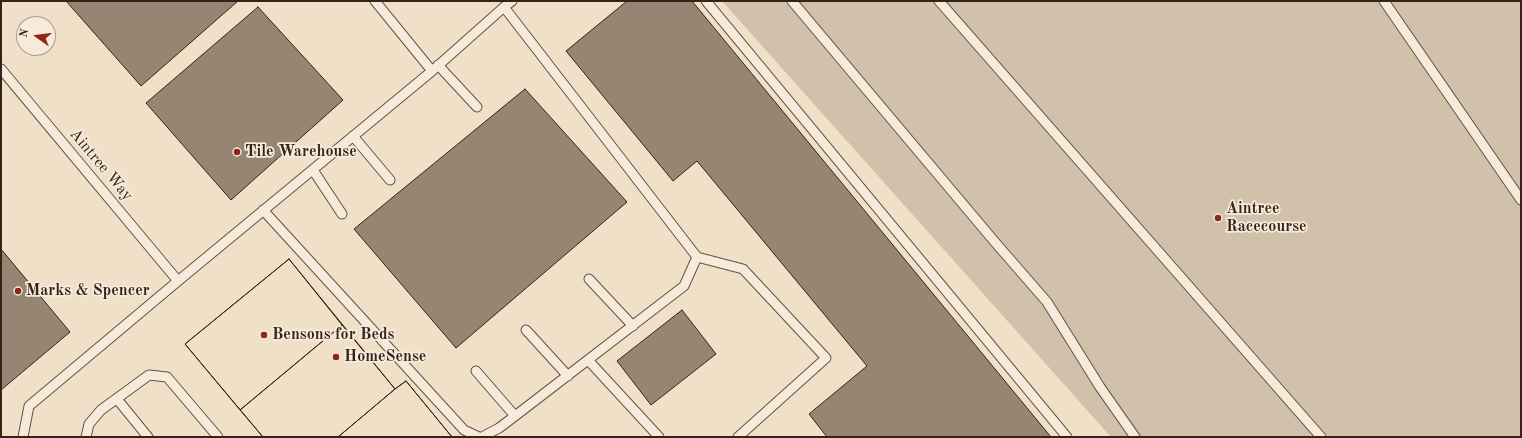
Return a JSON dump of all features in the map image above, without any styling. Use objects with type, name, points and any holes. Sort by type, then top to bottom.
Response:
[{"type":"lane","points":[[375,1],[435,68],[477,107]]},
{"type":"lane","points":[[23,437],[29,406],[263,210],[354,136],[512,1]]},
{"type":"lane","points":[[706,1],[1068,437]]},
{"type":"lane","points":[[792,1],[1047,302],[1100,387],[1135,437]]},
{"type":"lane","points":[[939,1],[1321,437]]},
{"type":"lane","points":[[1384,1],[1521,200]]},
{"type":"lane","points":[[504,7],[697,257],[743,269],[826,358],[738,437]]},
{"type":"lane","name":"Aintree Way","points":[[1,69],[178,281]]},
{"type":"lane","points":[[354,136],[390,180]]},
{"type":"lane","points":[[313,170],[342,214]]},
{"type":"lane","points":[[263,210],[464,430],[481,437],[499,428],[684,286],[697,257]]},
{"type":"lane","points":[[589,279],[633,326]]},
{"type":"lane","points":[[526,330],[568,376]]},
{"type":"lane","points":[[588,360],[659,437]]},
{"type":"lane","points":[[476,371],[515,416]]},
{"type":"lane","points":[[86,437],[89,424],[101,410],[150,375],[167,377],[218,437]]},
{"type":"lane","points":[[117,399],[148,437]]},
{"type":"shaded area","name":"Aintree Racecourse","points":[[722,1],[1521,1],[1521,437],[1111,437]]},
{"type":"building","points":[[66,1],[238,1],[141,86]]},
{"type":"building","points":[[627,1],[692,1],[1051,437],[827,437],[809,414],[867,366],[697,161],[673,181],[566,51]]},
{"type":"building","name":"Tile Warehouse","points":[[258,7],[343,100],[231,200],[146,103]]},
{"type":"building","points":[[525,89],[627,202],[456,348],[354,229]]},
{"type":"building","name":"Marks & Spencer","points":[[1,249],[70,332],[1,390]]},
{"type":"building","points":[[289,259],[395,389],[406,381],[452,437],[263,437],[185,344]]},
{"type":"building","name":"Bensons for Beds","points":[[289,259],[342,325],[240,410],[185,344]]},
{"type":"building","points":[[682,310],[716,354],[651,405],[617,361]]},
{"type":"building","name":"HomeSense","points":[[342,325],[395,389],[338,437],[263,437],[240,410]]},
{"type":"building","points":[[406,381],[452,437],[338,437],[395,389]]},
{"type":"place","name":"Tile Warehouse","points":[[237,152]]},
{"type":"place","name":"Aintree Racecourse","points":[[1218,218]]},
{"type":"place","name":"Marks & Spencer","points":[[18,291]]},
{"type":"place","name":"Bensons for Beds","points":[[264,335]]},
{"type":"place","name":"HomeSense","points":[[336,357]]}]
